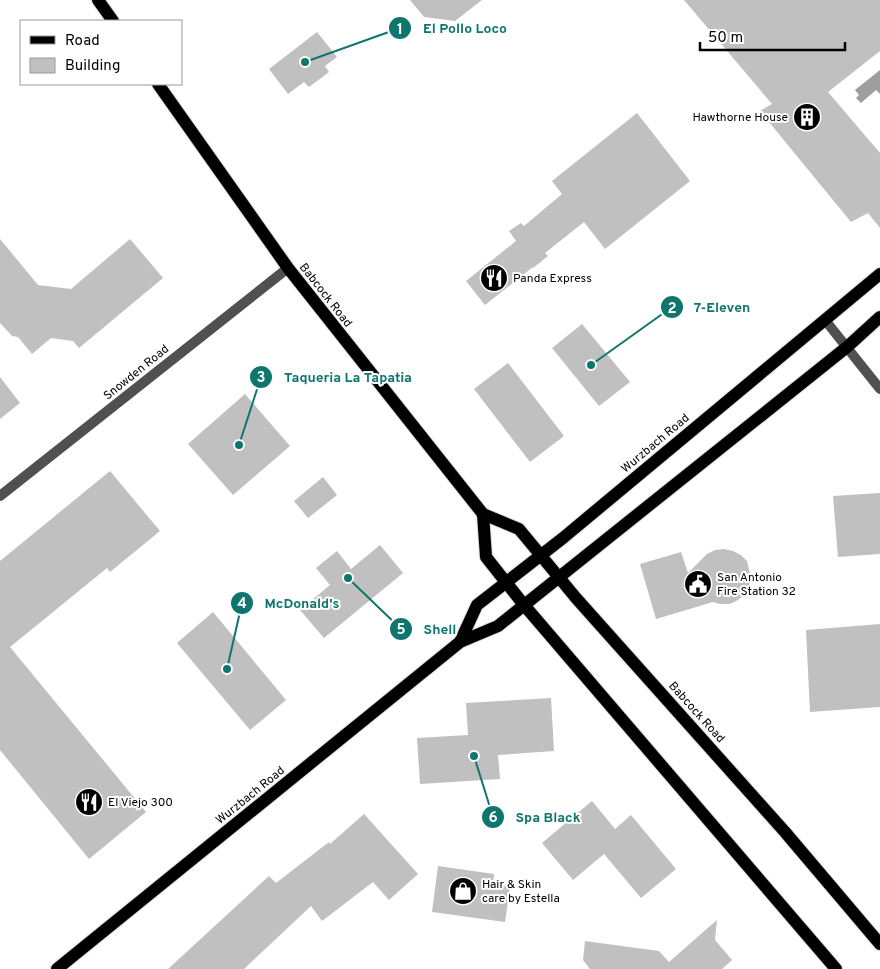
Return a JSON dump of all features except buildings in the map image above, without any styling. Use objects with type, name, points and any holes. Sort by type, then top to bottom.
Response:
[{"type":"main road","points":[[98,0],[112,20]]},
{"type":"main road","name":"Babcock Road","points":[[159,85],[288,268],[483,514],[519,529],[583,605],[785,832],[880,944]]},
{"type":"main road","name":"Wurzbach Road","points":[[460,642],[477,605],[880,274]]},
{"type":"main road","name":"Wurzbach Road","points":[[57,969],[460,642],[498,626],[847,347],[880,317]]},
{"type":"main road","points":[[483,514],[486,557],[505,582],[836,969]]},
{"type":"street","name":"Snowden Road","points":[[0,496],[288,268]]},
{"type":"street","points":[[825,320],[880,389]]},
{"type":"shaded area","points":[[880,70],[880,94],[876,90],[861,103],[856,98],[859,95],[855,90]]},
{"type":"place","name":"El Pollo Loco","points":[[305,62]]},
{"type":"place","name":"Hawthorne House","points":[[807,117]]},
{"type":"place","name":"Panda Express","points":[[494,278]]},
{"type":"place","name":"7-Eleven","points":[[591,365]]},
{"type":"place","name":"Taqueria La Tapatia","points":[[239,445]]},
{"type":"place","name":"Shell","points":[[348,578]]},
{"type":"place","name":"San Antonio Fire Station 32","points":[[698,584]]},
{"type":"place","name":"McDonald's","points":[[227,669]]},
{"type":"place","name":"Spa Black","points":[[474,756]]},
{"type":"place","name":"El Viejo 300","points":[[89,802]]},
{"type":"place","name":"Hair & Skin care by Estella","points":[[463,891]]}]
